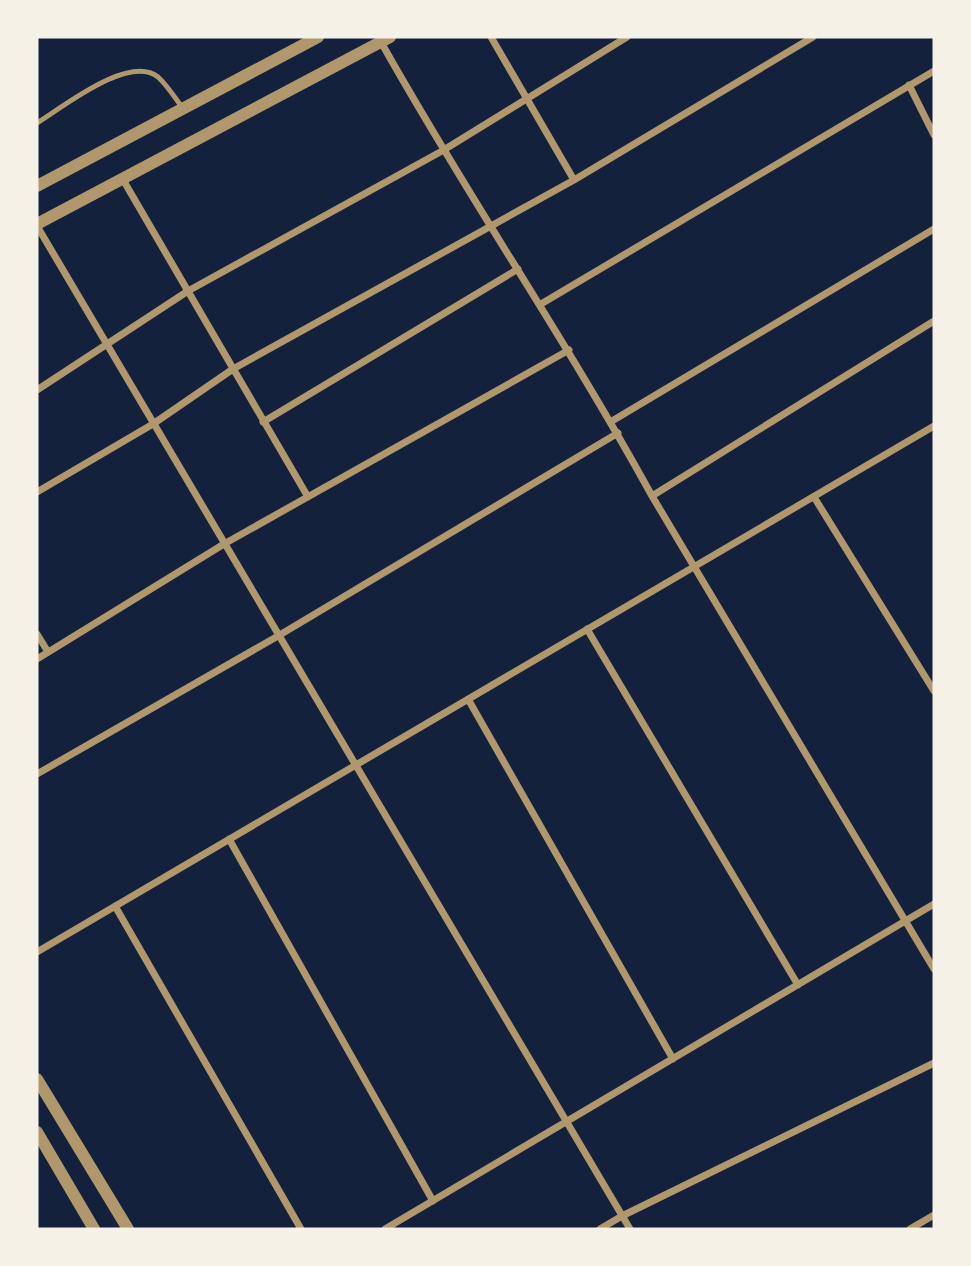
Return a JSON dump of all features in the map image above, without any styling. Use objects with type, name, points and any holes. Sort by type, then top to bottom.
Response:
[{"type":"street","points":[[37,186],[318,37]]},
{"type":"street","points":[[491,37],[574,180]]},
{"type":"street","points":[[37,390],[188,291],[442,150],[627,37]]},
{"type":"street","points":[[37,492],[153,424],[233,369],[492,227],[813,37]]},
{"type":"street","points":[[630,1229],[37,225],[386,39],[442,150],[612,421],[652,496],[696,565],[934,969]]},
{"type":"street","points":[[541,304],[934,71]]},
{"type":"street","points":[[909,85],[934,135]]},
{"type":"street","points":[[122,178],[308,497]]},
{"type":"street","points":[[612,421],[934,229]]},
{"type":"street","points":[[263,422],[518,269]]},
{"type":"street","points":[[652,496],[934,321]]},
{"type":"street","points":[[37,659],[224,544],[569,350]]},
{"type":"street","points":[[37,952],[934,426]]},
{"type":"street","points":[[37,774],[278,636],[618,432]]},
{"type":"street","points":[[814,496],[934,691]]},
{"type":"street","points":[[587,629],[798,985]]},
{"type":"street","points":[[37,634],[48,652]]},
{"type":"street","points":[[467,699],[673,1059]]},
{"type":"street","points":[[229,839],[433,1200]]},
{"type":"street","points":[[385,1229],[934,904]]},
{"type":"street","points":[[115,906],[301,1229]]},
{"type":"street","points":[[600,1229],[934,1063]]},
{"type":"street","points":[[37,1079],[128,1229]]},
{"type":"street","points":[[37,1132],[94,1229]]},
{"type":"street","points":[[910,1229],[934,1215]]},
{"type":"lane","points":[[37,123],[118,74],[137,70],[157,76],[182,107]]}]
